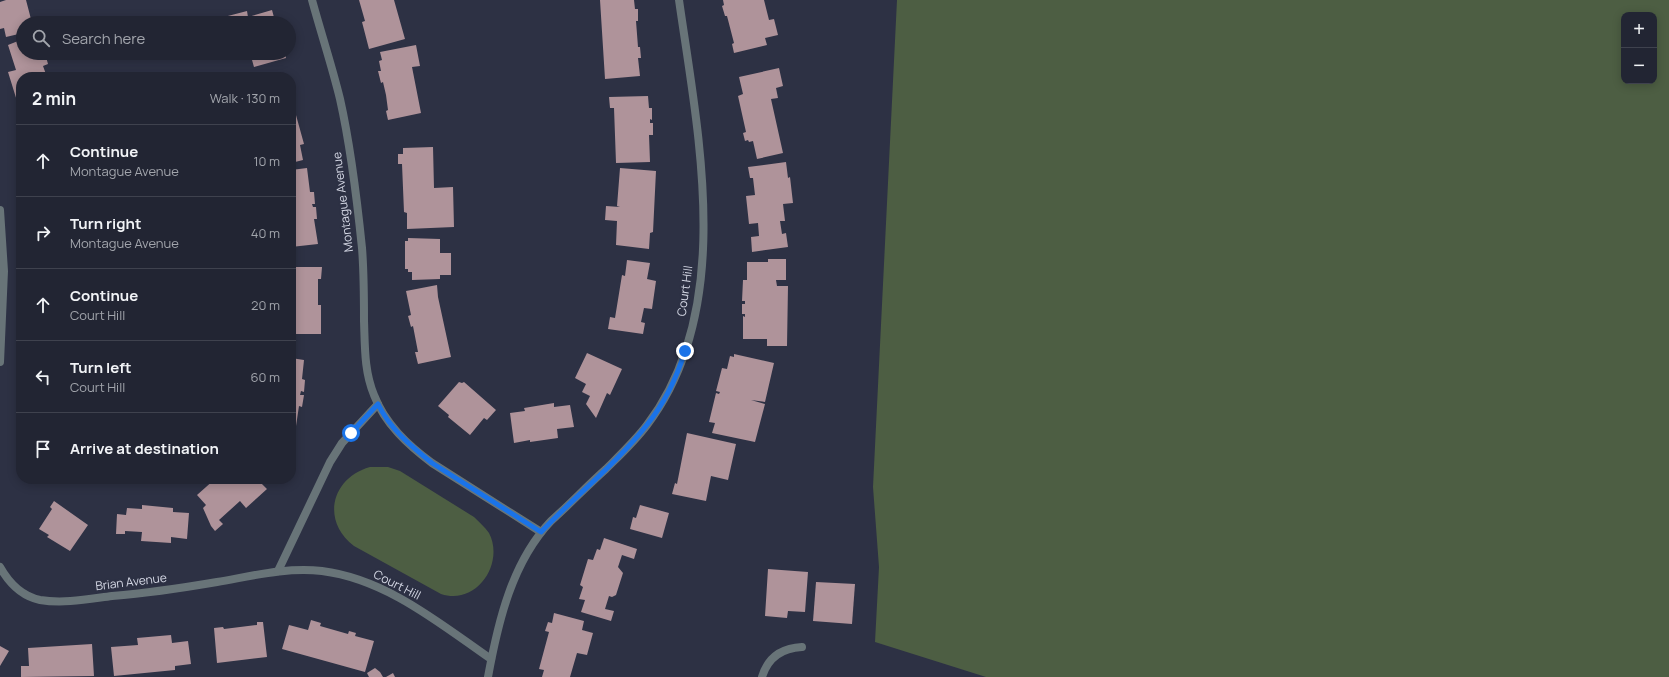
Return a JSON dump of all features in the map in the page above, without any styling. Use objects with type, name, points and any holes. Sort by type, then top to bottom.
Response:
[{"type":"street","name":"Montague Avenue","points":[[312,0],[335,82],[347,137],[362,248],[366,364],[371,388],[385,416],[397,432],[417,451],[432,463],[541,532]]},
{"type":"street","name":"Court Hill","points":[[488,677],[501,619],[512,584],[529,548],[541,532],[623,452],[647,425],[674,379],[681,363],[692,326],[702,270],[703,204],[694,98],[678,0]]},
{"type":"street","points":[[0,210],[4,271],[0,362]]},
{"type":"street","points":[[278,571],[330,462],[342,444],[378,404]]},
{"type":"street","name":"Brian Avenue","points":[[0,566],[11,584],[21,592],[40,600],[56,601],[92,599],[156,591],[278,571]]},
{"type":"street","name":"Court Hill","points":[[278,571],[321,571],[365,582],[406,601],[491,659]]},
{"type":"street","points":[[762,677],[767,664],[775,655],[789,648],[802,647]]},
{"type":"green space","points":[[897,0],[1669,0],[1669,677],[986,677],[875,642],[879,567],[873,487]]},
{"type":"green space","points":[[370,467],[388,467],[400,471],[474,517],[486,529],[493,545],[493,557],[490,569],[484,580],[476,588],[466,594],[454,596],[441,594],[354,546],[344,536],[337,525],[334,513],[335,501],[339,490],[346,480]]},
{"type":"building","points":[[6,0],[26,0],[30,16],[16,16],[16,35],[6,37],[4,28],[0,29],[0,2]]},
{"type":"building","points":[[359,0],[394,0],[405,39],[369,49],[362,22],[365,21]]},
{"type":"building","points":[[600,0],[634,0],[635,9],[638,9],[638,21],[636,21],[638,47],[640,47],[641,58],[638,58],[640,76],[605,79]]},
{"type":"building","points":[[723,0],[764,0],[769,20],[774,19],[778,35],[765,38],[767,45],[734,53],[732,44],[734,43],[727,16],[725,16],[722,6],[724,5]]},
{"type":"building","points":[[272,10],[274,16],[251,16]]},
{"type":"building","points":[[247,11],[248,16],[228,16]]},
{"type":"building","points":[[16,42],[16,60],[47,60],[48,64],[43,66],[45,72],[16,72],[16,98],[8,72],[16,70],[8,45]]},
{"type":"building","points":[[416,45],[420,66],[412,67],[421,113],[388,120],[386,111],[388,110],[386,95],[383,82],[381,83],[378,71],[381,71],[379,61],[382,60],[380,52]]},
{"type":"building","points":[[252,60],[279,60],[254,67]]},
{"type":"building","points":[[779,68],[783,86],[776,88],[778,98],[771,99],[783,153],[757,159],[753,141],[745,141],[743,133],[746,132],[738,96],[743,94],[739,77]]},
{"type":"building","points":[[648,96],[649,108],[652,108],[652,120],[650,119],[650,123],[653,123],[653,135],[649,135],[650,162],[616,163],[614,108],[610,108],[609,97]]},
{"type":"building","points":[[296,115],[304,144],[300,145],[303,160],[296,162]]},
{"type":"building","points":[[433,147],[434,188],[453,187],[454,227],[407,229],[407,213],[404,212],[402,164],[398,164],[398,154],[403,154],[403,148]]},
{"type":"building","points":[[786,162],[788,178],[790,177],[793,203],[783,204],[785,221],[780,221],[782,234],[786,233],[788,247],[752,252],[751,237],[759,236],[758,223],[749,224],[746,196],[755,195],[753,178],[750,178],[748,167]]},
{"type":"building","points":[[307,168],[310,192],[314,192],[315,204],[312,204],[313,207],[316,207],[317,219],[314,219],[318,244],[296,246],[296,169]]},
{"type":"building","points":[[620,168],[656,171],[653,232],[650,233],[649,249],[616,245],[617,221],[605,220],[606,206],[620,207],[617,206]]},
{"type":"building","points":[[408,238],[440,239],[440,253],[451,253],[451,275],[440,275],[440,279],[412,280],[412,272],[408,272],[408,269],[405,269],[405,241],[408,241]]},
{"type":"building","points":[[768,259],[786,259],[786,280],[776,280],[777,286],[788,286],[787,346],[767,346],[767,339],[743,339],[743,316],[745,317],[745,314],[742,314],[742,304],[745,304],[745,301],[742,301],[743,280],[747,280],[747,262],[768,262]]},
{"type":"building","points":[[627,260],[650,263],[647,279],[656,281],[652,309],[644,308],[641,322],[645,323],[643,334],[608,329],[610,317],[615,318],[622,275],[625,276]]},
{"type":"building","points":[[296,267],[322,267],[321,279],[318,279],[318,305],[321,305],[321,334],[296,334]]},
{"type":"building","points":[[437,285],[438,297],[451,357],[418,364],[415,352],[418,352],[413,326],[411,327],[408,316],[411,315],[406,291]]},
{"type":"building","points":[[587,353],[622,369],[610,395],[607,393],[596,418],[586,404],[590,396],[582,392],[586,384],[575,378]]},
{"type":"building","points":[[734,354],[774,363],[765,402],[751,400],[765,404],[755,442],[712,433],[715,423],[709,422],[716,393],[719,394],[720,392],[716,391],[722,368],[727,369],[730,356],[734,357]]},
{"type":"building","points":[[296,359],[304,360],[302,379],[305,380],[304,392],[301,391],[300,395],[304,395],[302,407],[299,406],[296,426]]},
{"type":"building","points":[[459,382],[464,382],[496,410],[487,420],[484,418],[470,435],[448,417],[449,415],[438,406]]},
{"type":"building","points":[[554,403],[554,407],[570,405],[574,427],[557,429],[558,438],[514,443],[510,413],[525,411],[524,408]]},
{"type":"building","points":[[687,433],[736,444],[728,480],[711,476],[706,501],[672,494],[675,483],[677,484]]},
{"type":"building","points":[[209,484],[262,484],[267,489],[246,508],[240,501],[219,520],[223,524],[215,531],[211,526],[203,508],[206,505],[197,495]]},
{"type":"building","points":[[54,501],[88,525],[70,551],[47,537],[49,535],[39,529],[52,509],[50,507]]},
{"type":"building","points":[[142,505],[173,508],[173,512],[189,513],[187,539],[171,537],[171,543],[141,541],[142,532],[125,531],[125,534],[116,534],[117,514],[126,515],[127,508],[142,509]]},
{"type":"building","points":[[640,505],[669,513],[662,538],[630,529],[633,517],[636,518]]},
{"type":"building","points":[[604,538],[637,549],[634,559],[622,555],[618,567],[623,573],[616,595],[612,597],[609,596],[605,609],[614,611],[611,621],[581,612],[585,600],[579,599],[583,587],[580,585],[588,559],[593,560],[597,549],[600,550]]},
{"type":"building","points":[[768,569],[808,572],[805,612],[788,611],[787,618],[765,616]]},
{"type":"building","points":[[816,582],[855,584],[852,624],[813,621]]},
{"type":"building","points":[[554,613],[584,621],[582,630],[593,633],[587,655],[577,653],[570,677],[542,677],[544,670],[539,669],[549,632],[545,631],[548,622],[552,623]]},
{"type":"building","points":[[311,620],[321,623],[320,626],[348,634],[349,631],[356,633],[355,636],[374,641],[365,672],[282,649],[289,625],[308,630]]},
{"type":"building","points":[[257,622],[263,622],[267,657],[217,663],[214,628],[223,627],[224,629],[257,625]]},
{"type":"building","points":[[171,635],[172,643],[188,641],[191,664],[175,666],[175,670],[114,676],[111,647],[138,645],[137,638]]},
{"type":"building","points":[[92,644],[94,676],[21,677],[21,666],[29,666],[28,648]]},
{"type":"building","points":[[0,646],[9,651],[0,666]]},
{"type":"building","points":[[375,668],[383,677],[369,677],[367,673]]},
{"type":"building","points":[[393,673],[395,677],[386,677]]},
{"type":"route","points":[[351,433],[378,404],[385,416],[404,440],[432,463],[541,532],[623,452],[647,425],[671,386],[685,351]]}]
